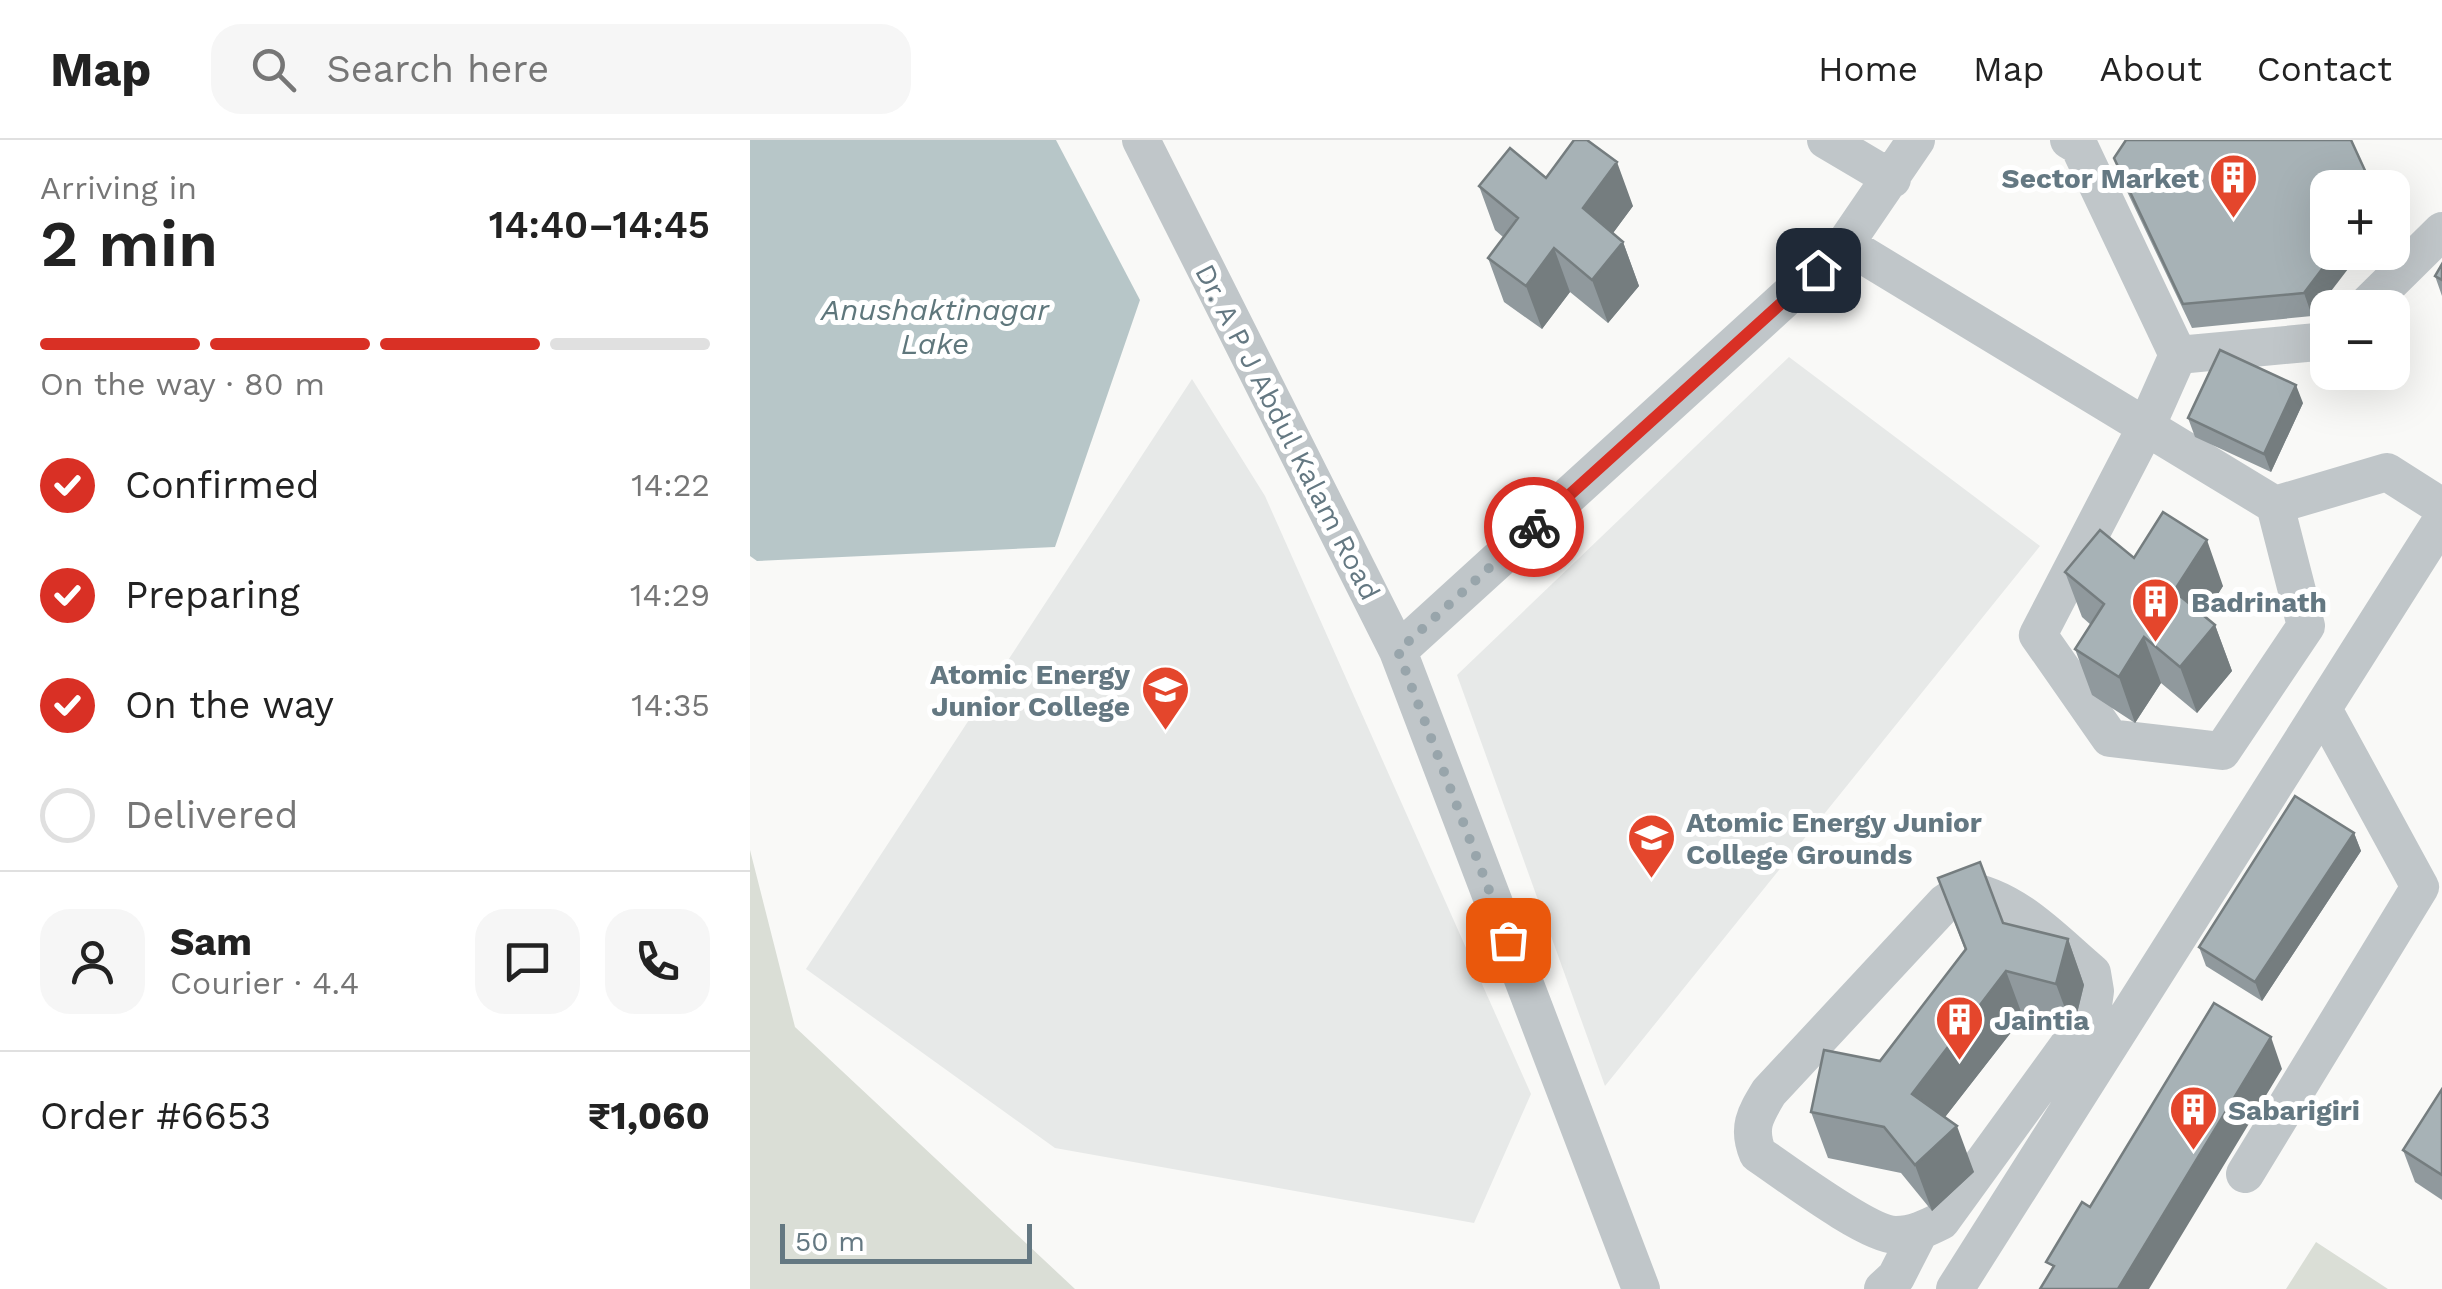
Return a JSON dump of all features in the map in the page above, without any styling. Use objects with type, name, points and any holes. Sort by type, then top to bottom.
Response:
[{"type":"street","name":"Dr. A P J Abdul Kalam Road","points":[[1140,140],[1398,651],[1641,1289]]},
{"type":"street","points":[[1826,140],[1892,178]]},
{"type":"street","points":[[1398,651],[1846,244],[1916,140]]},
{"type":"street","points":[[1846,244],[2146,426],[2275,505],[2306,626],[2222,751],[2110,738],[2038,635],[2146,426],[2178,356],[2077,142]]},
{"type":"street","points":[[2382,290],[2442,232]]},
{"type":"street","points":[[2178,356],[2310,343]]},
{"type":"street","points":[[2275,505],[2387,472],[2442,507]]},
{"type":"street","points":[[1955,1289],[2442,520]]},
{"type":"street","points":[[2245,1174],[2420,888],[2322,709]]},
{"type":"street","points":[[1884,1289],[1896,1277],[1919,1232],[1942,1220],[2092,1013],[2096,991],[2092,973],[2026,918],[1986,893],[1964,890],[1945,903],[1769,1092],[1756,1112],[1750,1137],[1758,1154],[1868,1226],[1892,1236],[1919,1232]]},
{"type":"shaded area","name":"Atomic Energy Junior College Grounds","points":[[1789,357],[2040,546],[1605,1086],[1457,675]]},
{"type":"shaded area","name":"Atomic Energy Junior College","points":[[1192,379],[1265,496],[1531,1094],[1474,1223],[1055,1148],[806,969]]},
{"type":"shaded area","points":[[750,850],[795,1027],[1075,1289],[750,1289]]},
{"type":"shaded area","points":[[2316,1242],[2388,1289],[2286,1289]]},
{"type":"water","name":"Anushaktinagar Lake","points":[[750,140],[1056,140],[1140,300],[1055,547],[757,561],[750,556]]},
{"type":"building","points":[[1574,140],[1587,140],[1617,162],[1583,208],[1623,242],[1592,280],[1554,248],[1526,286],[1488,258],[1518,218],[1479,186],[1510,148],[1546,178]]},
{"type":"building","name":"Sector Market","points":[[2126,140],[2351,140],[2365,170],[2310,170],[2310,270],[2321,270],[2304,293],[2183,304],[2114,158]]},
{"type":"building","points":[[2220,350],[2296,385],[2264,454],[2188,418]]},
{"type":"building","points":[[2163,512],[2207,540],[2174,591],[2215,625],[2180,667],[2144,637],[2119,677],[2075,649],[2104,604],[2065,572],[2100,530],[2134,558]]},
{"type":"building","points":[[2295,796],[2354,833],[2255,982],[2199,947]]},
{"type":"building","points":[[1980,862],[2003,923],[2068,939],[2056,984],[2006,971],[1912,1094],[1957,1126],[1915,1165],[1884,1127],[1811,1112],[1824,1050],[1880,1061],[1966,949],[1938,878]]},
{"type":"building","points":[[2214,1003],[2271,1037],[2118,1289],[2040,1289],[2054,1266],[2046,1262],[2082,1202],[2090,1207]]},
{"type":"building","points":[[2442,1089],[2442,1175],[2403,1150]]},
{"type":"way so far","points":[[1508,940],[1398,651],[1534,527]]},
{"type":"place","name":"Sector Market","points":[[2234,220]]},
{"type":"place","name":"Badrinath","points":[[2156,644]]},
{"type":"place","name":"Atomic Energy Junior College","points":[[1165,732]]},
{"type":"place","name":"Atomic Energy Junior College Grounds","points":[[1651,880]]},
{"type":"place","name":"Jaintia","points":[[1959,1062]]},
{"type":"place","name":"Sabarigiri","points":[[2193,1152]]},
{"type":"route","points":[[1534,527],[1818,270]]}]
